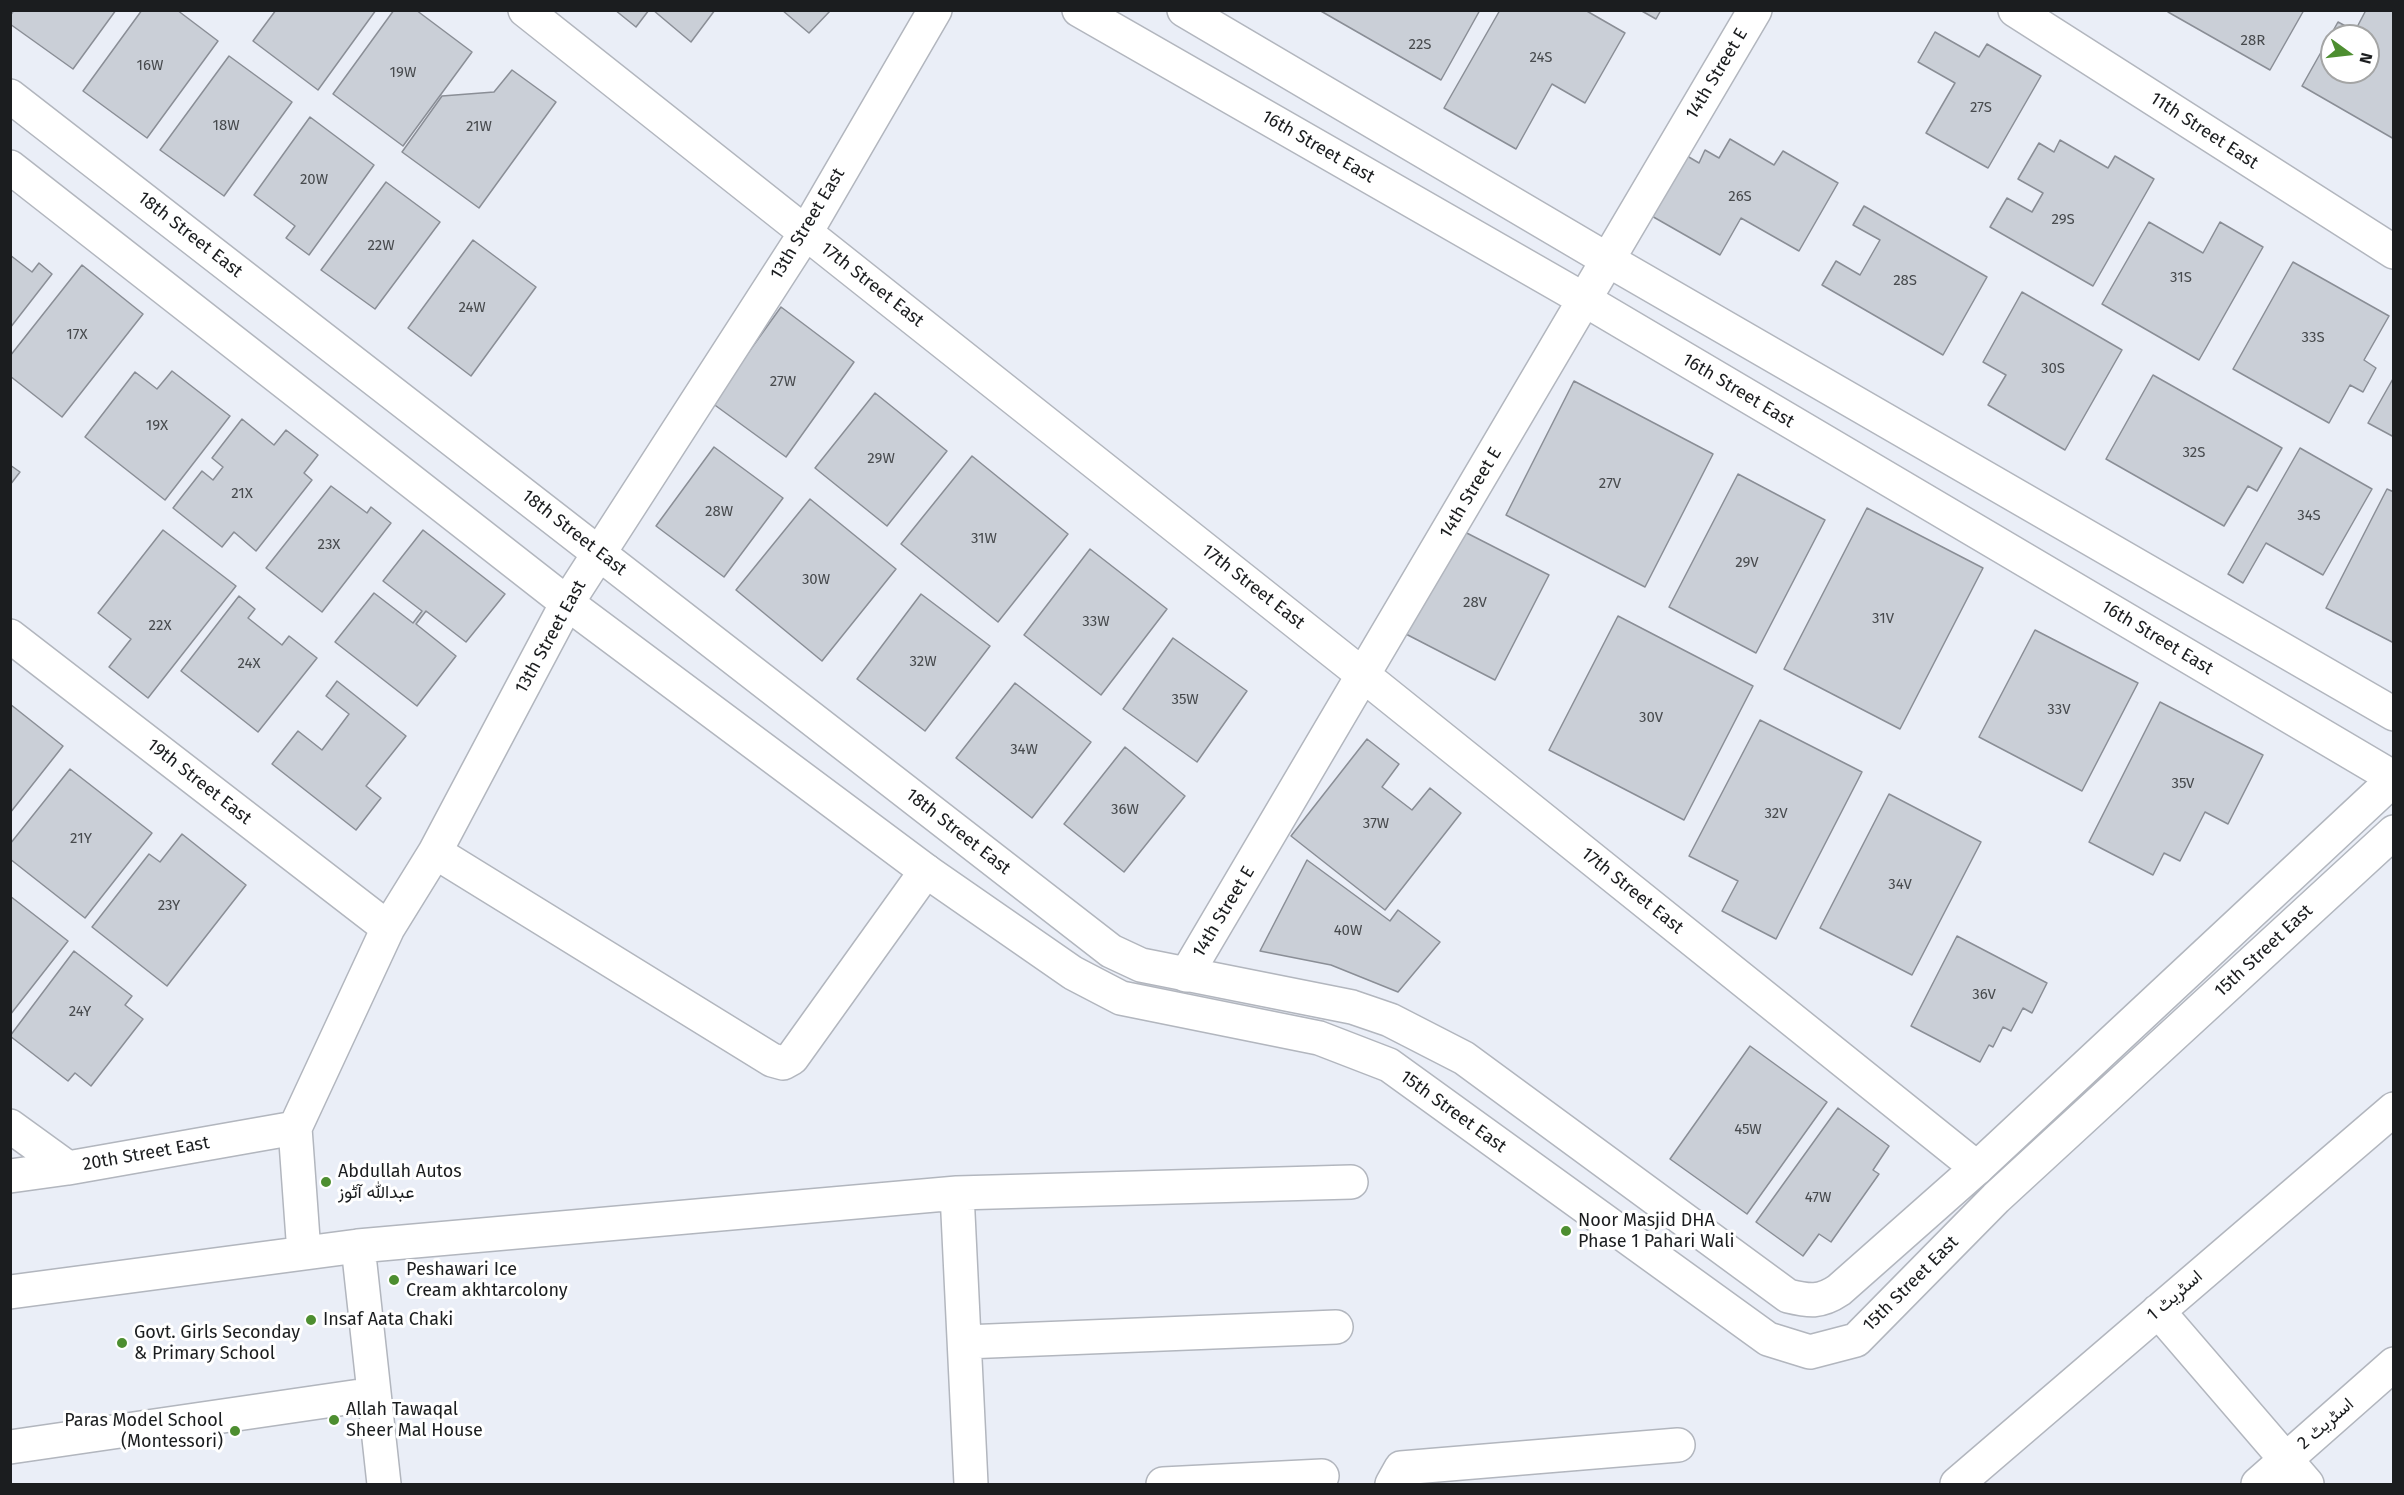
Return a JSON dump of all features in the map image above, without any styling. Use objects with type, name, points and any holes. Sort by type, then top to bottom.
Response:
[{"type":"street","name":"17th Street East","points":[[525,10],[1364,675],[1977,1168]]},
{"type":"street","name":"13th Street East","points":[[295,1128],[388,928],[435,852],[567,603],[806,232],[935,10]]},
{"type":"street","name":"16th Street East","points":[[1079,10],[1584,300],[2394,779]]},
{"type":"street","points":[[1184,10],[1608,260],[2394,714]]},
{"type":"street","name":"14th Street E","points":[[1186,975],[1755,10]]},
{"type":"street","name":"11th Street East","points":[[2015,10],[2394,252]]},
{"type":"street","name":"18th Street East","points":[[10,96],[1111,951],[1141,965]]},
{"type":"street","points":[[10,167],[567,603],[926,871],[792,1058],[783,1063],[772,1060],[435,852]]},
{"type":"street","name":"19th Street East","points":[[10,636],[388,928]]},
{"type":"street","name":"15th Street East","points":[[1141,965],[1352,1007],[1390,1020],[1427,1037],[1464,1058],[1788,1296],[1810,1301],[1826,1299],[1977,1168],[2394,779]]},
{"type":"street","name":"15th Street East","points":[[926,871],[1073,973],[1121,998],[1319,1038],[1389,1065],[1768,1339],[1810,1352],[1856,1340],[1996,1198],[2394,832]]},
{"type":"street","name":"اسٹریٹ 1","points":[[1957,1485],[2394,1109]]},
{"type":"street","name":"20th Street East","points":[[10,1126],[68,1168],[295,1128]]},
{"type":"street","points":[[295,1128],[304,1253]]},
{"type":"street","points":[[10,1176],[68,1168]]},
{"type":"street","points":[[10,1292],[358,1246],[957,1193],[1351,1182]]},
{"type":"street","points":[[957,1193],[971,1485]]},
{"type":"street","points":[[358,1246],[384,1485]]},
{"type":"street","points":[[2158,1311],[2307,1485]]},
{"type":"street","points":[[965,1342],[1336,1328]]},
{"type":"street","name":"اسٹریٹ 2","points":[[2258,1485],[2394,1364]]},
{"type":"street","points":[[10,1446],[374,1394]]},
{"type":"street","points":[[1392,1485],[1401,1468],[1678,1445]]},
{"type":"street","points":[[1162,1485],[1322,1476]]},
{"type":"building","points":[[14,10],[116,10],[73,69],[10,24],[10,16]]},
{"type":"building","points":[[142,10],[177,10],[218,41],[147,138],[83,91]]},
{"type":"building","points":[[276,10],[376,10],[318,90],[253,41]]},
{"type":"building","points":[[394,10],[416,10],[472,52],[403,146],[333,94]]},
{"type":"building","points":[[615,10],[649,10],[636,27]]},
{"type":"building","points":[[653,10],[715,10],[691,42]]},
{"type":"building","points":[[782,10],[831,10],[809,33]]},
{"type":"building","points":[[1319,10],[1480,10],[1441,80]]},
{"type":"building","points":[[1500,10],[1585,10],[1625,33],[1585,103],[1552,84],[1516,149],[1444,108]]},
{"type":"building","points":[[1640,10],[1661,10],[1656,19]]},
{"type":"building","points":[[2169,10],[2304,10],[2270,70],[2168,12]]},
{"type":"building","points":[[2366,10],[2394,10],[2394,139],[2302,86],[2320,54],[2320,84],[2380,84],[2380,24],[2359,24]]},
{"type":"building","points":[[1935,32],[1979,57],[1987,44],[2041,76],[1988,168],[1926,133],[1955,83],[1918,62]]},
{"type":"building","points":[[229,56],[292,102],[224,196],[160,150]]},
{"type":"building","points":[[512,70],[556,102],[479,208],[402,152],[442,96],[494,92]]},
{"type":"building","points":[[310,117],[374,165],[309,255],[286,238],[295,226],[254,195]]},
{"type":"building","points":[[1730,139],[1774,165],[1783,151],[1838,183],[1799,251],[1741,218],[1720,255],[1643,211],[1677,150],[1699,163],[1705,150],[1719,158]]},
{"type":"building","points":[[2060,140],[2108,168],[2115,156],[2154,179],[2093,286],[1990,227],[2007,198],[2032,212],[2043,193],[2018,179],[2039,143],[2054,152]]},
{"type":"building","points":[[386,182],[440,222],[375,309],[321,270]]},
{"type":"building","points":[[1864,206],[1987,277],[1943,355],[1822,285],[1836,261],[1860,275],[1880,240],[1853,225]]},
{"type":"building","points":[[2149,222],[2203,253],[2220,222],[2263,247],[2199,360],[2102,304]]},
{"type":"building","points":[[473,240],[536,287],[471,376],[408,328]]},
{"type":"building","points":[[10,255],[32,272],[39,263],[52,274],[10,328]]},
{"type":"building","points":[[2293,262],[2389,316],[2364,360],[2376,368],[2363,392],[2350,385],[2329,423],[2233,369]]},
{"type":"building","points":[[82,265],[143,314],[62,417],[10,376],[10,356]]},
{"type":"building","points":[[2022,292],[2122,350],[2065,450],[1988,405],[2006,375],[1983,362]]},
{"type":"building","points":[[781,307],[854,362],[786,457],[712,403]]},
{"type":"building","points":[[172,371],[230,416],[165,500],[85,437],[135,372],[157,389]]},
{"type":"building","points":[[2153,375],[2282,448],[2257,491],[2248,486],[2224,526],[2106,459]]},
{"type":"building","points":[[2394,377],[2394,437],[2368,423]]},
{"type":"building","points":[[1574,381],[1713,454],[1645,587],[1506,515]]},
{"type":"building","points":[[875,393],[947,451],[887,526],[815,468]]},
{"type":"building","points":[[242,419],[274,445],[286,430],[318,455],[304,473],[312,480],[256,551],[234,532],[222,547],[173,508],[202,471],[213,480],[223,467],[212,458]]},
{"type":"building","points":[[714,447],[783,498],[724,577],[656,526]]},
{"type":"building","points":[[2300,448],[2372,489],[2323,575],[2266,543],[2243,583],[2228,574]]},
{"type":"building","points":[[972,456],[1068,534],[998,622],[901,544]]},
{"type":"building","points":[[10,465],[20,472],[10,485]]},
{"type":"building","points":[[1738,474],[1825,520],[1756,653],[1669,607]]},
{"type":"building","points":[[331,486],[367,513],[371,507],[391,523],[322,612],[266,568]]},
{"type":"building","points":[[2387,489],[2394,492],[2394,643],[2326,608]]},
{"type":"building","points":[[810,499],[896,569],[822,661],[736,590]]},
{"type":"building","points":[[1867,508],[1983,568],[1900,729],[1784,669]]},
{"type":"building","points":[[1455,527],[1549,575],[1495,680],[1402,632]]},
{"type":"building","points":[[163,530],[236,586],[148,698],[109,667],[131,639],[98,613]]},
{"type":"building","points":[[423,530],[505,594],[466,642],[426,611],[416,624],[456,656],[417,706],[335,642],[374,593],[413,623],[422,611],[383,581]]},
{"type":"building","points":[[1090,549],[1167,609],[1101,695],[1024,635]]},
{"type":"building","points":[[921,594],[990,646],[925,731],[857,679]]},
{"type":"building","points":[[239,596],[255,609],[248,618],[282,645],[289,636],[317,658],[258,732],[181,671]]},
{"type":"building","points":[[1618,616],[1753,686],[1684,820],[1549,750]]},
{"type":"building","points":[[2035,630],[2138,683],[2082,791],[1979,737]]},
{"type":"building","points":[[1173,638],[1247,691],[1197,762],[1123,709]]},
{"type":"building","points":[[337,681],[406,736],[366,786],[381,798],[356,830],[272,764],[298,731],[322,750],[349,714],[326,696]]},
{"type":"building","points":[[1015,683],[1091,742],[1032,818],[956,758]]},
{"type":"building","points":[[2160,702],[2263,755],[2228,824],[2205,812],[2180,861],[2164,853],[2153,875],[2089,842]]},
{"type":"building","points":[[10,704],[63,746],[10,813]]},
{"type":"building","points":[[1760,720],[1862,772],[1776,939],[1722,911],[1738,881],[1689,856]]},
{"type":"building","points":[[1367,739],[1399,764],[1382,787],[1412,810],[1430,788],[1461,813],[1385,910],[1291,836]]},
{"type":"building","points":[[1125,747],[1185,796],[1124,872],[1064,824]]},
{"type":"building","points":[[70,769],[152,833],[85,918],[10,859],[10,844]]},
{"type":"building","points":[[1889,794],[1981,842],[1912,975],[1820,928]]},
{"type":"building","points":[[182,834],[246,885],[167,986],[92,927],[149,854],[160,862]]},
{"type":"building","points":[[1307,860],[1390,921],[1398,910],[1440,942],[1398,992],[1331,965],[1260,951]]},
{"type":"building","points":[[10,896],[68,941],[10,1015]]},
{"type":"building","points":[[1957,936],[2047,983],[2032,1013],[2023,1008],[2011,1031],[2003,1027],[1993,1047],[1989,1045],[1980,1062],[1911,1026]]},
{"type":"building","points":[[74,951],[132,996],[125,1005],[143,1019],[91,1086],[75,1073],[68,1081],[10,1036]]},
{"type":"building","points":[[1750,1046],[1827,1102],[1747,1214],[1670,1159]]},
{"type":"building","points":[[1838,1108],[1889,1146],[1873,1170],[1879,1174],[1831,1242],[1819,1234],[1803,1256],[1756,1222]]},
{"type":"place","name":"Abdullah Autos عبدالله آٹوز","points":[[326,1182]]},
{"type":"place","name":"Noor Masjid DHA Phase 1 Pahari Wali","points":[[1566,1231]]},
{"type":"place","name":"Peshawari Ice Cream akhtarcolony","points":[[394,1280]]},
{"type":"place","name":"Insaf Aata Chaki","points":[[311,1320]]},
{"type":"place","name":"Govt. Girls Seconday & Primary School","points":[[122,1343]]},
{"type":"place","name":"Allah Tawaqal Sheer Mal House","points":[[334,1420]]},
{"type":"place","name":"Paras Model School (Montessori)","points":[[235,1431]]}]
